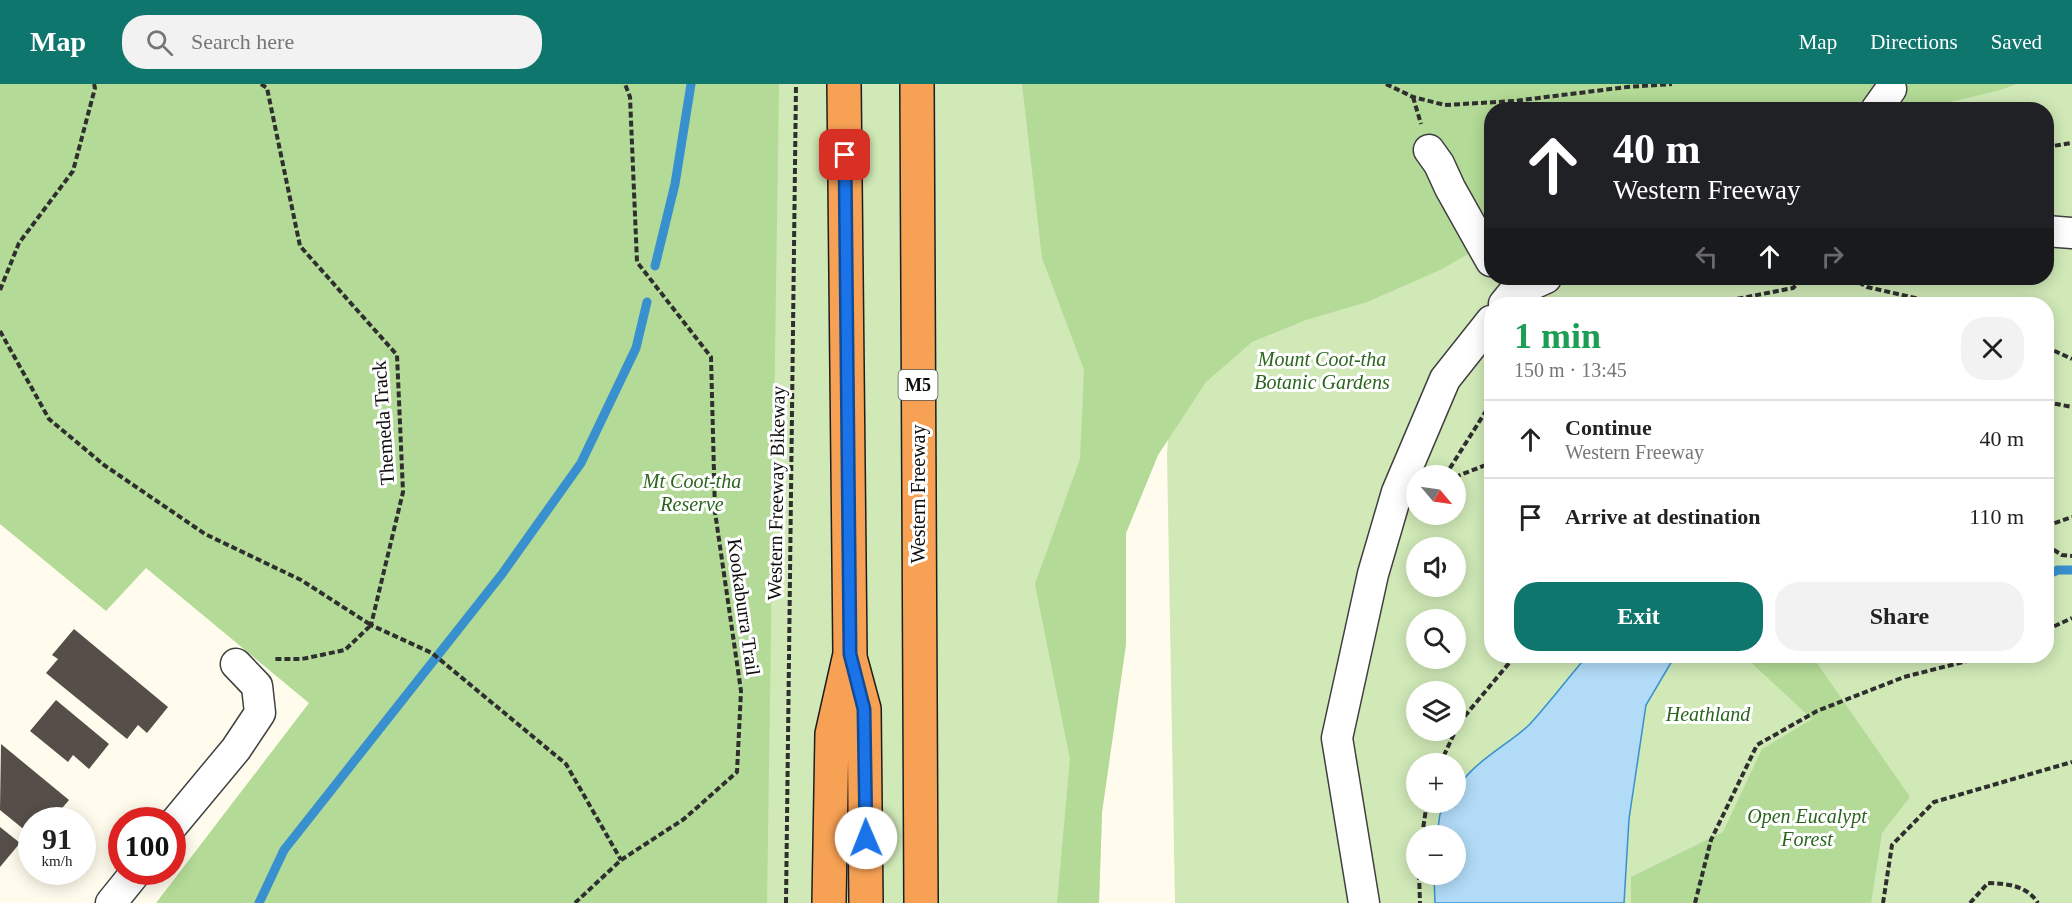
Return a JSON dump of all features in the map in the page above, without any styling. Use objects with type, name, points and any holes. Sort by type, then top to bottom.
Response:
[{"type":"highway","points":[[829,903],[832,734],[850,654],[844,84]]},
{"type":"highway","name":"Western Freeway","points":[[917,84],[918,685],[921,903]]},
{"type":"highway","points":[[850,654],[864,709],[866,903]]},
{"type":"street","points":[[1429,150],[1484,249]]},
{"type":"street","points":[[2054,232],[2072,233]]},
{"type":"street","points":[[1507,292],[1526,285]]},
{"type":"street","points":[[1364,903],[1336,738],[1373,574],[1397,492],[1445,379],[1484,330]]},
{"type":"street","points":[[186,809],[237,749],[260,713],[257,686],[236,664]]},
{"type":"street","points":[[111,903],[126,885]]},
{"type":"path","points":[[0,290],[19,243],[73,171],[95,88],[94,84]]},
{"type":"path","name":"Themeda Track","points":[[261,84],[267,88],[300,246],[397,355],[403,492],[371,625]]},
{"type":"path","name":"Kookaburra Trail","points":[[575,903],[621,860],[684,819],[737,772],[741,691],[715,512],[711,357],[637,262],[630,96],[625,84]]},
{"type":"path","name":"Western Freeway Bikeway","points":[[786,903],[796,84]]},
{"type":"path","points":[[1386,84],[1413,97],[1445,105],[1484,103]]},
{"type":"path","points":[[1497,102],[1672,84]]},
{"type":"path","points":[[2054,146],[2072,143]]},
{"type":"path","points":[[1747,297],[1793,288],[1796,285]]},
{"type":"path","points":[[1864,285],[1911,297]]},
{"type":"path","points":[[0,331],[49,419],[104,465],[205,534],[300,580],[371,625],[432,652],[566,764],[621,860]]},
{"type":"path","points":[[2054,351],[2072,359]]},
{"type":"path","points":[[2054,403],[2072,406]]},
{"type":"path","points":[[1452,465],[1484,414]]},
{"type":"path","points":[[1466,473],[1484,466]]},
{"type":"path","points":[[2054,523],[2072,517]]},
{"type":"path","points":[[2054,550],[2062,555],[2072,556]]},
{"type":"path","points":[[2054,626],[2072,618]]},
{"type":"path","points":[[236,664],[283,658],[302,659],[345,650],[371,625]]},
{"type":"path","points":[[1445,753],[1459,723],[1509,663]]},
{"type":"path","points":[[1695,903],[1711,840],[1757,745],[1817,711],[1905,678],[1962,663]]},
{"type":"path","points":[[1884,903],[1892,845],[1934,802],[2072,762]]},
{"type":"path","points":[[1970,903],[1988,883],[2013,884],[2032,895],[2038,903]]},
{"type":"path","points":[[1419,885],[1420,903]]},
{"type":"green space","name":"Mt Coot-tha Reserve","points":[[0,84],[2072,84],[2072,903],[1175,903],[1168,440],[1158,455],[1126,533],[1126,644],[1102,812],[1099,903],[172,903],[333,704]]},
{"type":"green space","points":[[0,84],[779,84],[767,903],[156,903],[170,885],[186,885],[186,864],[309,703],[146,568],[106,611],[0,524]]},
{"type":"green space","points":[[1022,84],[2016,84],[2001,90],[1950,102],[1484,102],[1484,245],[1440,270],[1367,302],[1306,320],[1252,342],[1206,382],[1158,455],[1126,533],[1126,644],[1102,812],[1099,903],[1057,903],[1070,759],[1035,584],[1080,459],[1084,370],[1042,258]]},
{"type":"green space","name":"Open Eucalypt Forest","points":[[1752,663],[1817,663],[1910,797],[1882,833],[1871,903],[1631,903],[1631,877],[1723,832],[1762,749],[1812,719]]},
{"type":"water","points":[[1581,663],[1671,663],[1646,705],[1629,819],[1624,903],[1435,903],[1434,885],[1466,885],[1466,825],[1438,825],[1440,814],[1466,813],[1466,777],[1521,732]]},
{"type":"building","points":[[74,629],[168,707],[147,733],[138,725],[127,739],[46,673],[58,659],[52,655]]},
{"type":"building","points":[[56,700],[109,744],[89,769],[73,755],[68,762],[30,731]]},
{"type":"building","points":[[1,744],[69,800],[63,807],[18,807],[18,825],[0,810]]},
{"type":"building","points":[[0,827],[18,841],[18,845],[0,867]]},
{"type":"waterway","points":[[655,266],[675,184],[691,84]]},
{"type":"waterway","points":[[259,903],[284,850],[502,574],[581,463],[636,348],[647,302]]},
{"type":"waterway","points":[[2054,572],[2072,570]]},
{"type":"route","points":[[845,155],[850,654],[864,709],[866,838]]},
{"type":"park label","name":"Mount Coot-tha Botanic Gardens","points":[[1322,370]]},
{"type":"park label","name":"Heathland","points":[[1708,714]]}]
